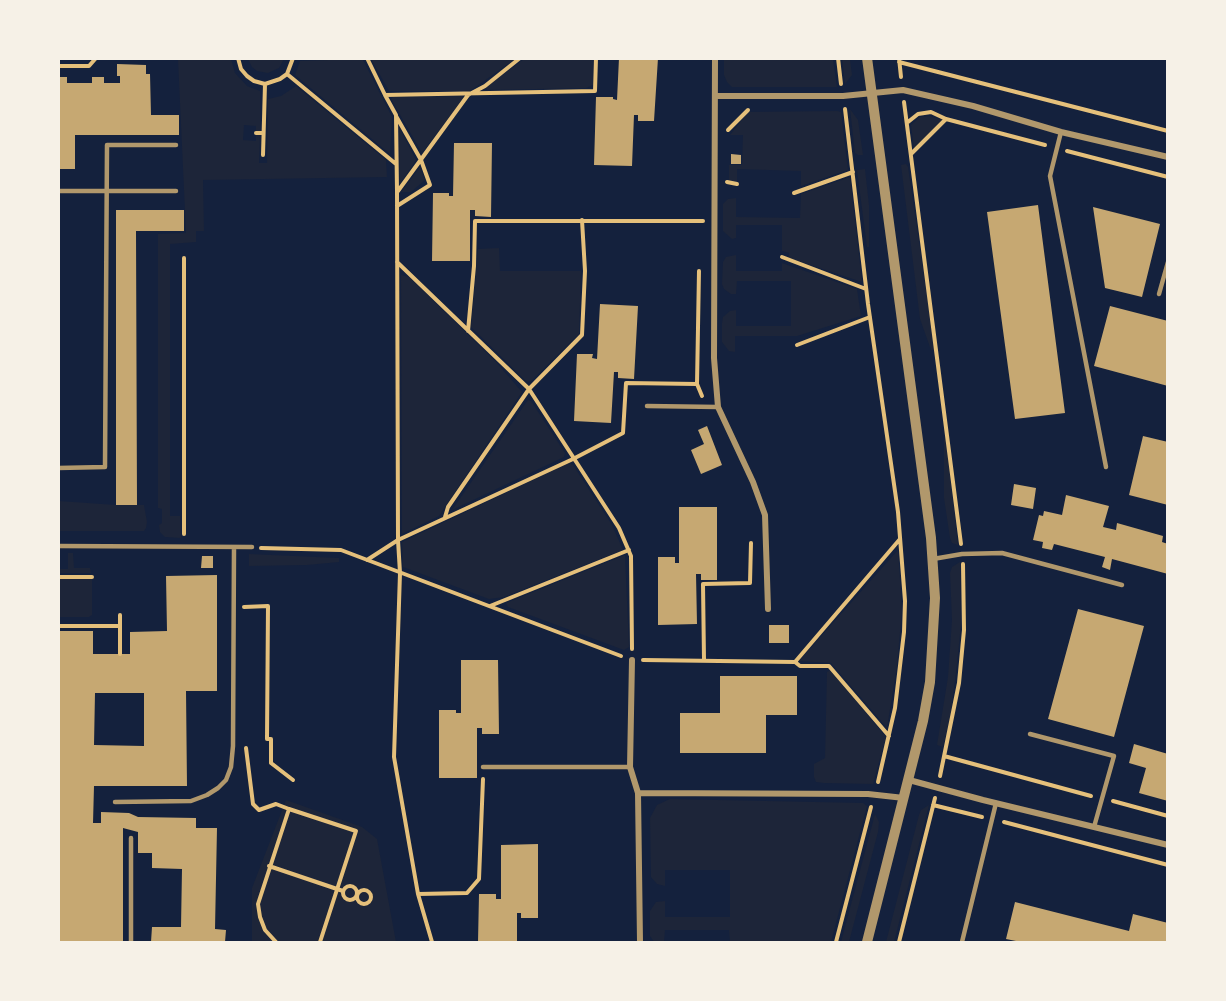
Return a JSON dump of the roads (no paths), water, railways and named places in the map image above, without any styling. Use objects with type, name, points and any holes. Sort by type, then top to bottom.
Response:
[{"type":"street","points":[[716,58],[714,358],[718,406],[753,482],[765,515],[768,609]]},
{"type":"street","points":[[867,58],[933,559],[934,624],[930,682],[909,780],[867,942]]},
{"type":"street","points":[[716,96],[843,96],[903,90],[1167,157]]},
{"type":"street","points":[[632,660],[630,767],[638,794],[640,942]]},
{"type":"street","points":[[909,780],[1167,845]]},
{"type":"street","points":[[638,794],[874,794],[904,798]]},
{"type":"lane","points":[[1062,132],[1050,176],[1106,467]]},
{"type":"lane","points":[[58,468],[105,467],[107,145],[176,145]]},
{"type":"lane","points":[[58,190],[177,191]]},
{"type":"lane","points":[[1158,294],[1167,262]]},
{"type":"lane","points":[[647,406],[718,406]]},
{"type":"lane","points":[[58,546],[252,547]]},
{"type":"lane","points":[[115,802],[191,801],[213,792],[226,780],[231,767],[233,746],[234,547]]},
{"type":"lane","points":[[933,559],[962,554],[1002,553],[1122,585]]},
{"type":"lane","points":[[1030,734],[1114,756],[1094,827]]},
{"type":"lane","points":[[483,767],[630,767]]},
{"type":"lane","points":[[963,942],[996,803]]},
{"type":"lane","points":[[130,942],[131,838]]}]
